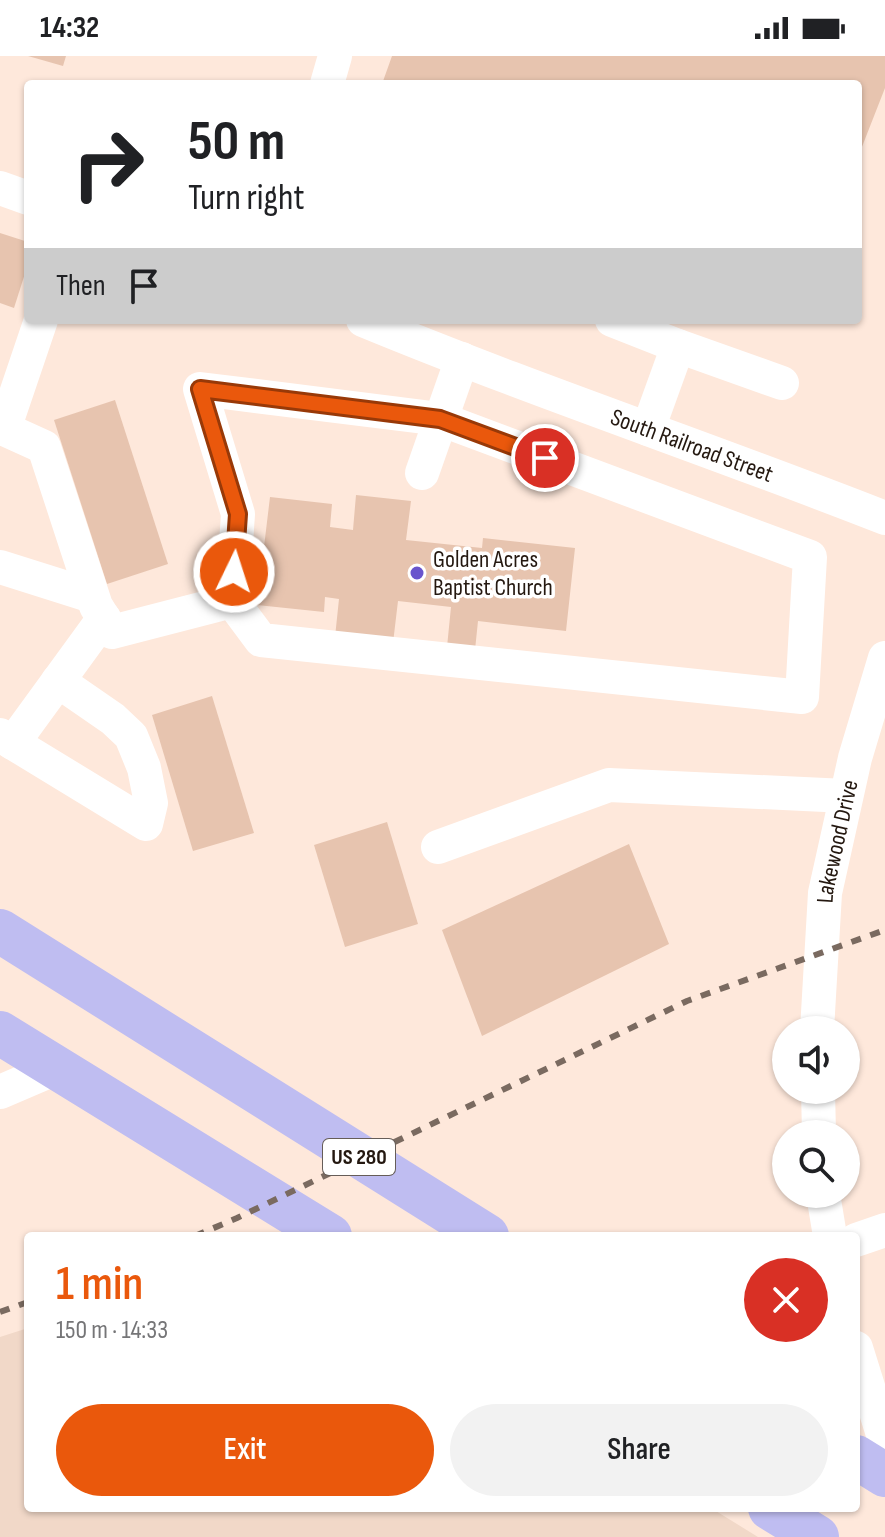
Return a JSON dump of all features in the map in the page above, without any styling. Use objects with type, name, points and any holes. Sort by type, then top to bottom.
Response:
[{"type":"highway","name":"US 280","points":[[0,931],[480,1232]]},
{"type":"highway","points":[[0,1033],[323,1232]]},
{"type":"highway","points":[[860,1459],[885,1475]]},
{"type":"street","points":[[328,80],[335,56]]},
{"type":"street","points":[[0,188],[24,197]]},
{"type":"street","points":[[40,324],[2,428],[44,447],[98,607],[112,632],[232,601]]},
{"type":"street","name":"South Railroad Street","points":[[373,324],[885,518]]},
{"type":"street","points":[[622,324],[782,383]]},
{"type":"street","points":[[648,429],[678,346]]},
{"type":"street","points":[[422,473],[462,359]]},
{"type":"street","points":[[200,389],[440,419],[810,557],[802,697],[261,640],[232,601],[238,514],[200,389]]},
{"type":"street","points":[[0,567],[98,607]]},
{"type":"street","points":[[58,681],[113,719],[131,736],[144,768],[151,803],[146,824],[6,739],[58,681],[98,607]]},
{"type":"street","name":"Lakewood Drive","points":[[818,1016],[825,893],[855,758],[885,658]]},
{"type":"street","points":[[438,847],[609,785],[846,796]]},
{"type":"street","points":[[0,1092],[56,1068]]},
{"type":"street","points":[[825,1208],[829,1232]]},
{"type":"street","points":[[860,1239],[885,1230]]},
{"type":"street","points":[[860,1361],[885,1441]]},
{"type":"shaded area","points":[[24,1329],[24,1512],[717,1512],[758,1537],[0,1537],[0,1337]]},
{"type":"building","points":[[28,56],[66,56],[63,66]]},
{"type":"building","points":[[392,56],[885,56],[885,88],[862,147],[862,80],[383,80]]},
{"type":"building","points":[[0,233],[24,241],[24,277],[14,308],[0,303]]},
{"type":"building","points":[[115,400],[168,564],[107,584],[54,420]]},
{"type":"building","name":"Golden Acres Baptist Church","points":[[356,495],[411,501],[406,540],[482,548],[483,538],[575,548],[566,631],[478,621],[475,650],[447,647],[451,607],[398,601],[393,643],[335,637],[339,599],[325,597],[324,612],[257,605],[270,497],[332,504],[330,527],[353,530]]},
{"type":"building","points":[[212,696],[254,833],[193,851],[152,715]]},
{"type":"building","points":[[387,822],[418,924],[345,947],[314,845]]},
{"type":"building","points":[[629,844],[669,944],[482,1036],[442,930]]},
{"type":"railway","points":[[204,1232],[687,1001],[885,930]]},
{"type":"railway","points":[[0,1312],[24,1303]]},
{"type":"place","name":"Golden Acres Baptist Church","points":[[417,573]]},
{"type":"route","points":[[234,572],[238,514],[200,389],[440,419],[545,458]]}]
